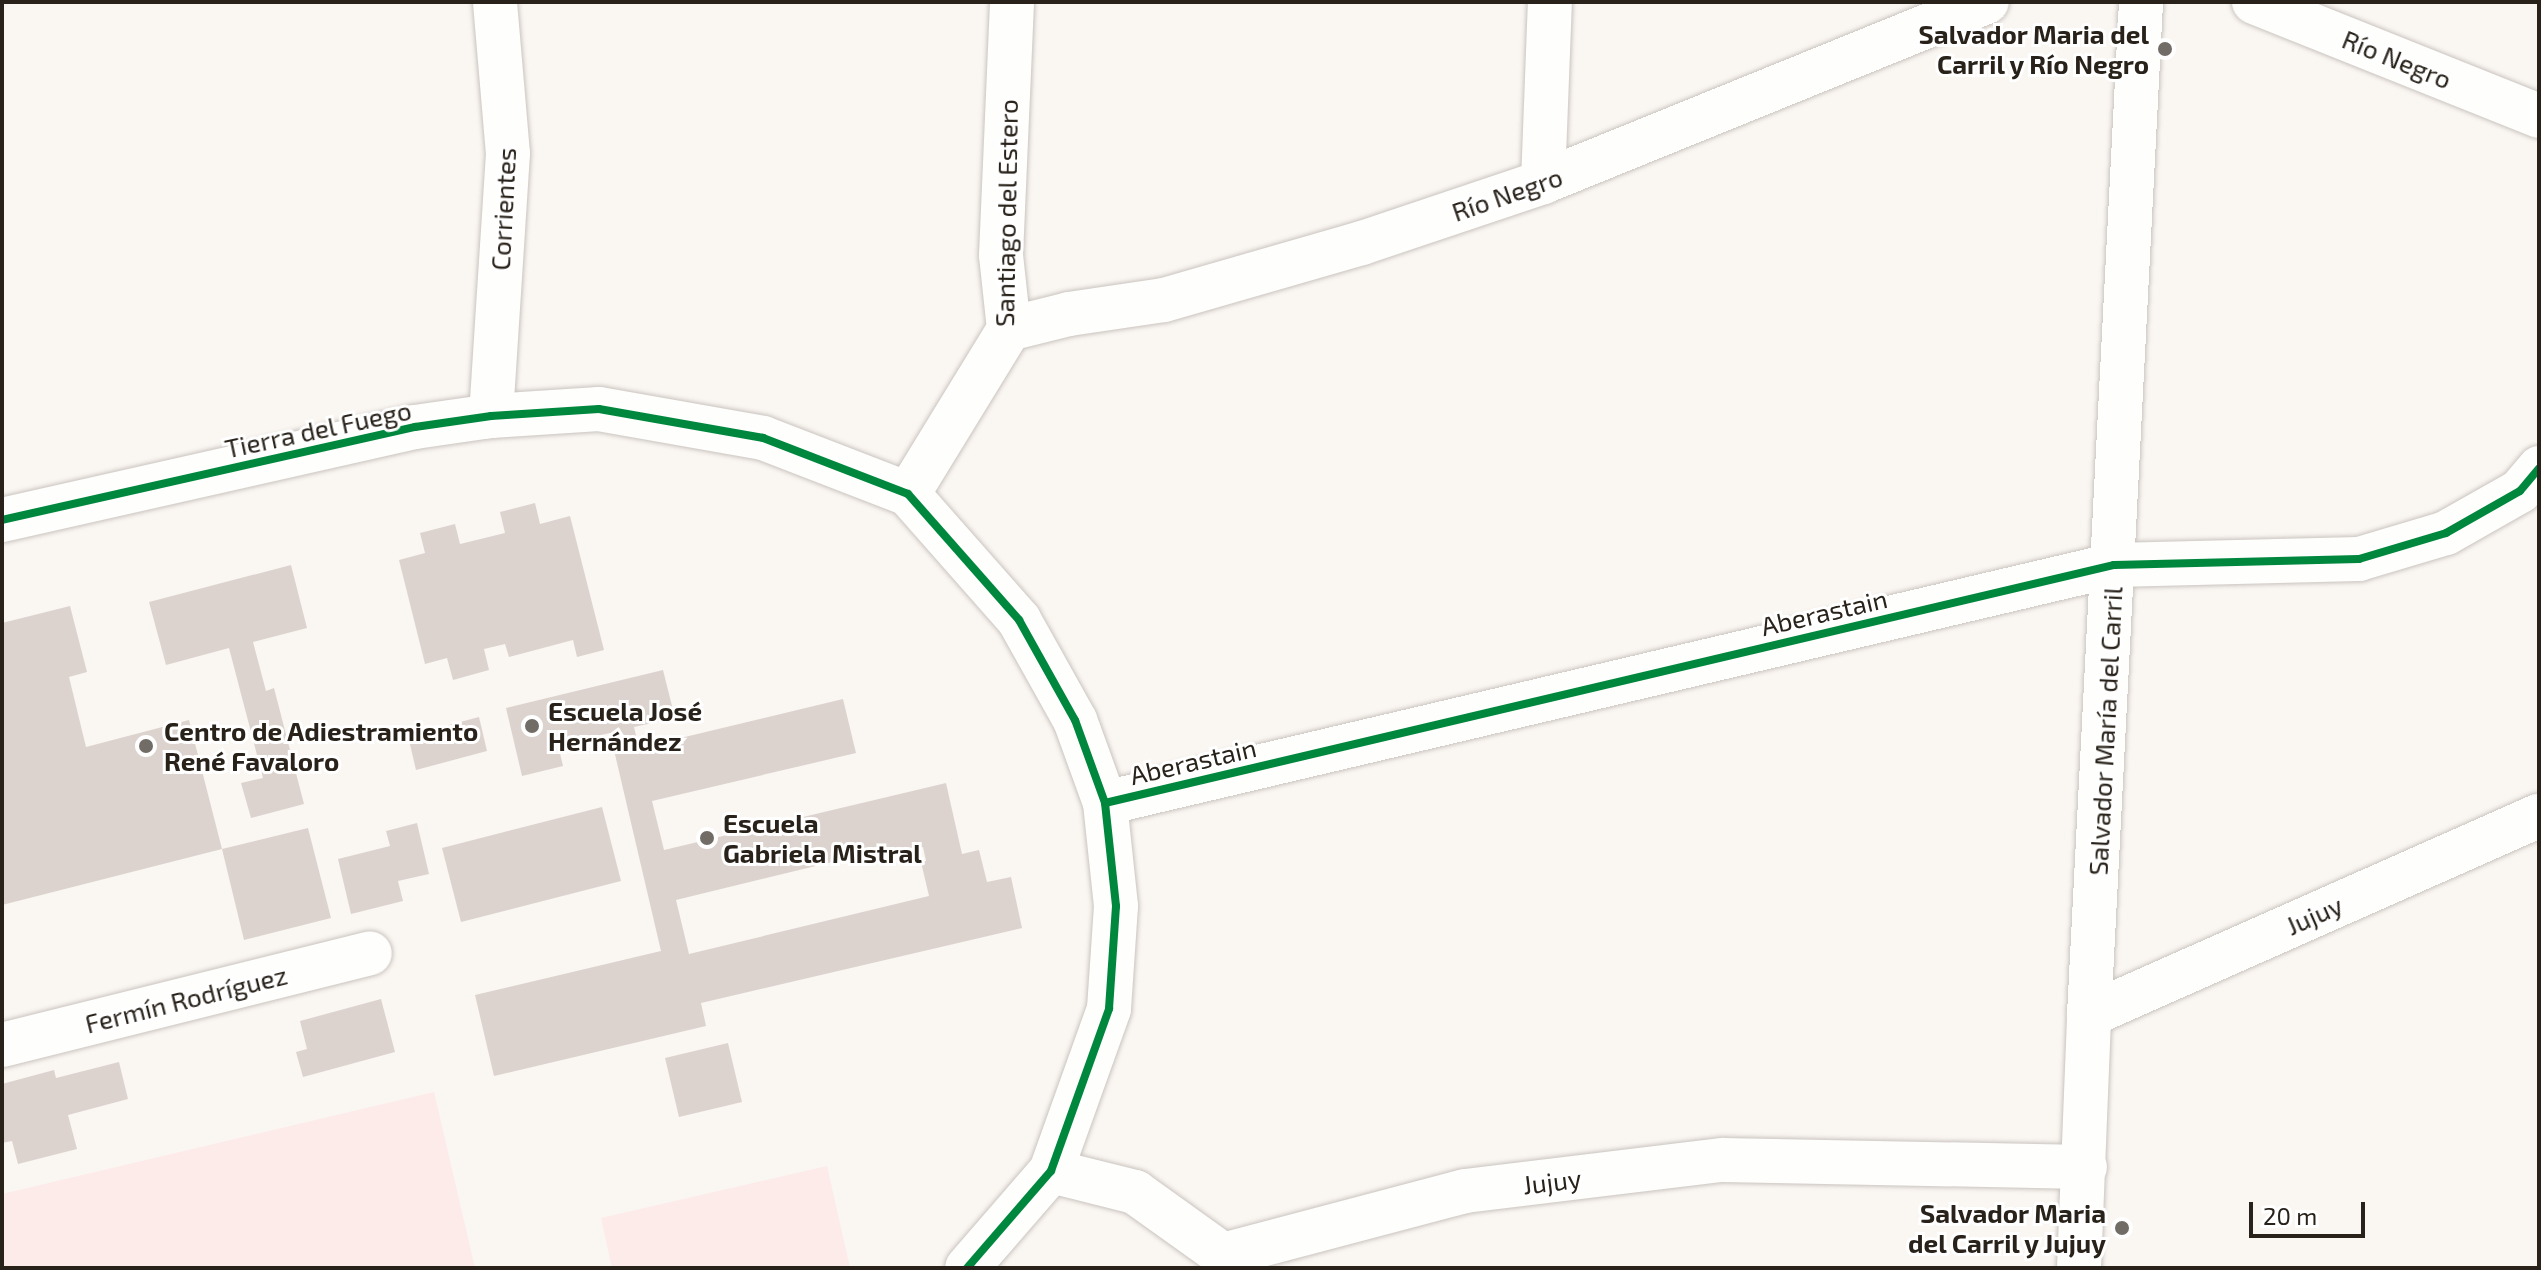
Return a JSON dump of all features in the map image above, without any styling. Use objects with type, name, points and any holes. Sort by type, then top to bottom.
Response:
[{"type":"street","name":"Corrientes","points":[[491,416],[508,154],[495,2]]},
{"type":"street","name":"Santiago del Estero","points":[[908,494],[1009,329],[1001,255],[1012,2]]},
{"type":"street","points":[[1543,182],[1550,2]]},
{"type":"street","name":"Río Negro","points":[[1009,329],[1069,314],[1164,300],[1362,243],[1543,182],[1987,2]]},
{"type":"street","name":"Salvador María del Carril","points":[[2079,1268],[2141,2]]},
{"type":"street","name":"Río Negro","points":[[2254,2],[2539,116]]},
{"type":"street","name":"Tierra del Fuego","points":[[2,520],[415,427],[491,416],[599,409],[763,438],[908,494],[1019,620],[1075,720],[1105,803],[1116,906],[1109,1009],[1051,1171],[967,1268]]},
{"type":"street","name":"Aberastain","points":[[1105,803],[2114,565],[2359,559],[2446,533],[2520,491],[2539,468]]},
{"type":"street","name":"Jujuy","points":[[2089,1015],[2539,816]]},
{"type":"street","name":"Fermín Rodríguez","points":[[2,1045],[370,953]]},
{"type":"street","name":"Jujuy","points":[[1051,1171],[1135,1192],[1226,1262],[1465,1191],[1723,1160],[2085,1167]]},
{"type":"shaded area","points":[[434,1092],[475,1268],[2,1268],[2,1194]]},
{"type":"shaded area","points":[[827,1166],[850,1268],[612,1268],[601,1218]]},
{"type":"building","points":[[535,503],[540,524],[570,516],[604,650],[577,657],[573,640],[509,657],[505,644],[484,649],[489,670],[453,680],[447,658],[425,664],[399,560],[425,553],[420,533],[455,524],[460,544],[505,533],[500,512]]},
{"type":"building","points":[[291,565],[307,628],[253,642],[266,691],[274,688],[304,804],[251,818],[241,783],[263,778],[229,648],[166,665],[149,602]]},
{"type":"building","points":[[70,606],[87,672],[69,677],[86,747],[189,720],[222,849],[2,905],[2,623]]},
{"type":"building","points":[[663,670],[675,718],[634,727],[639,748],[843,699],[856,753],[652,801],[664,850],[946,783],[962,854],[979,850],[987,882],[1011,877],[1022,928],[701,1003],[706,1026],[494,1076],[475,995],[661,951],[610,733],[558,745],[563,766],[522,776],[506,708]],"holes":[[[923,847],[926,861],[921,862],[929,896],[689,954],[676,900],[853,857],[855,864]]]},
{"type":"building","points":[[479,717],[487,751],[416,770],[408,736]]},
{"type":"building","points":[[602,807],[621,881],[461,922],[442,848]]},
{"type":"building","points":[[417,823],[429,874],[398,881],[403,901],[351,914],[338,859],[390,846],[386,831]]},
{"type":"building","points":[[308,828],[331,918],[244,940],[222,849]]},
{"type":"building","points":[[381,999],[395,1052],[303,1077],[296,1052],[307,1049],[300,1021]]},
{"type":"building","points":[[728,1043],[742,1102],[679,1117],[665,1058]]},
{"type":"building","points":[[119,1062],[128,1099],[68,1115],[77,1149],[18,1164],[12,1141],[2,1143],[2,1084],[54,1070],[56,1078]]},
{"type":"cycle path","points":[[2,520],[415,427],[491,416],[599,409],[763,438],[908,494],[1019,620],[1075,720],[1105,803],[1116,906],[1109,1009],[1051,1171],[967,1268]]},
{"type":"cycle path","points":[[1105,803],[2114,565],[2359,559],[2446,533],[2520,491],[2539,468]]},
{"type":"place","name":"Salvador Maria del Carril y Río Negro","points":[[2165,49]]},
{"type":"place","name":"Escuela José Hernández","points":[[532,726]]},
{"type":"place","name":"Centro de Adiestramiento René Favaloro","points":[[146,746]]},
{"type":"place","name":"Escuela Gabriela Mistral","points":[[707,838]]},
{"type":"place","name":"Salvador Maria del Carril y Jujuy","points":[[2122,1228]]}]
